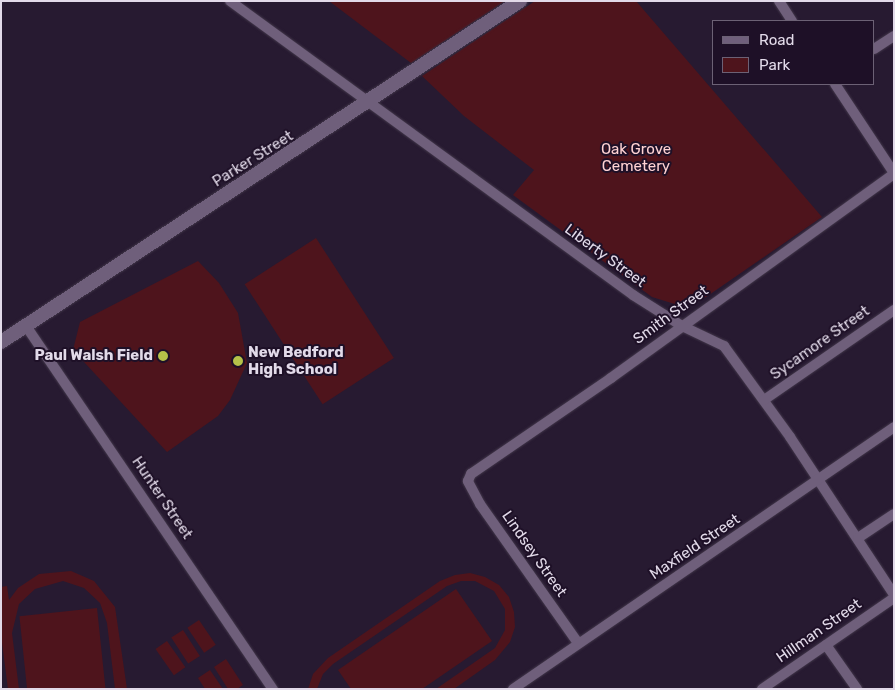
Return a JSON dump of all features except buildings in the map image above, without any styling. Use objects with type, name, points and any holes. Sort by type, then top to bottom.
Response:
[{"type":"main road","name":"Parker Street","points":[[1,342],[520,1]]},
{"type":"street","name":"Liberty Street","points":[[230,1],[633,295],[682,326],[724,346],[764,400],[858,538],[894,597]]},
{"type":"street","points":[[778,1],[791,20]]},
{"type":"street","points":[[875,48],[894,36]]},
{"type":"street","points":[[836,85],[894,174]]},
{"type":"street","name":"Smith Street","points":[[468,481],[471,474],[894,174]]},
{"type":"street","name":"Sycamore Street","points":[[764,400],[894,310]]},
{"type":"street","name":"Hunter Street","points":[[26,326],[273,689]]},
{"type":"street","name":"Maxfield Street","points":[[512,689],[894,427]]},
{"type":"street","name":"Lindsey Street","points":[[468,481],[480,504],[578,643]]},
{"type":"street","points":[[858,538],[894,514]]},
{"type":"street","name":"Hillman Street","points":[[762,689],[894,597]]},
{"type":"street","points":[[826,645],[857,689]]},
{"type":"green space","points":[[329,1],[505,1],[411,63]]},
{"type":"green space","name":"Oak Grove Cemetery","points":[[535,1],[636,1],[822,217],[706,297],[678,305],[652,297],[513,195],[534,170],[464,116],[422,76]]},
{"type":"green space","points":[[316,238],[394,358],[323,404],[245,284]]},
{"type":"green space","name":"Paul Walsh Field","points":[[198,261],[219,283],[238,313],[247,363],[230,400],[218,416],[167,452],[73,350],[80,322]]},
{"type":"green space","points":[[71,571],[94,581],[115,607],[127,689],[115,689],[107,623],[100,603],[84,588],[63,581],[35,589],[19,604],[12,633],[19,689],[8,689],[1,635],[1,587],[7,586],[9,600],[18,588],[39,574]]},
{"type":"green space","points":[[470,573],[485,577],[499,585],[509,597],[514,612],[515,627],[510,642],[495,660],[454,689],[436,689],[495,648],[505,630],[505,609],[494,591],[475,581],[461,581],[447,586],[333,664],[323,674],[317,689],[308,689],[313,674],[328,658],[440,581],[455,575]]},
{"type":"green space","points":[[456,589],[492,641],[422,689],[351,689],[338,670]]},
{"type":"green space","points":[[97,608],[105,689],[27,689],[19,616]]},
{"type":"green space","points":[[199,620],[216,645],[204,653],[187,628]]},
{"type":"green space","points":[[183,630],[200,656],[188,664],[171,638]]},
{"type":"green space","points":[[167,641],[185,667],[174,675],[156,649]]},
{"type":"green space","points":[[226,659],[243,685],[237,689],[228,689],[214,667]]},
{"type":"green space","points":[[210,670],[223,689],[205,689],[198,678]]},
{"type":"place","name":"Paul Walsh Field","points":[[163,356]]},
{"type":"place","name":"New Bedford High School","points":[[238,361]]}]
